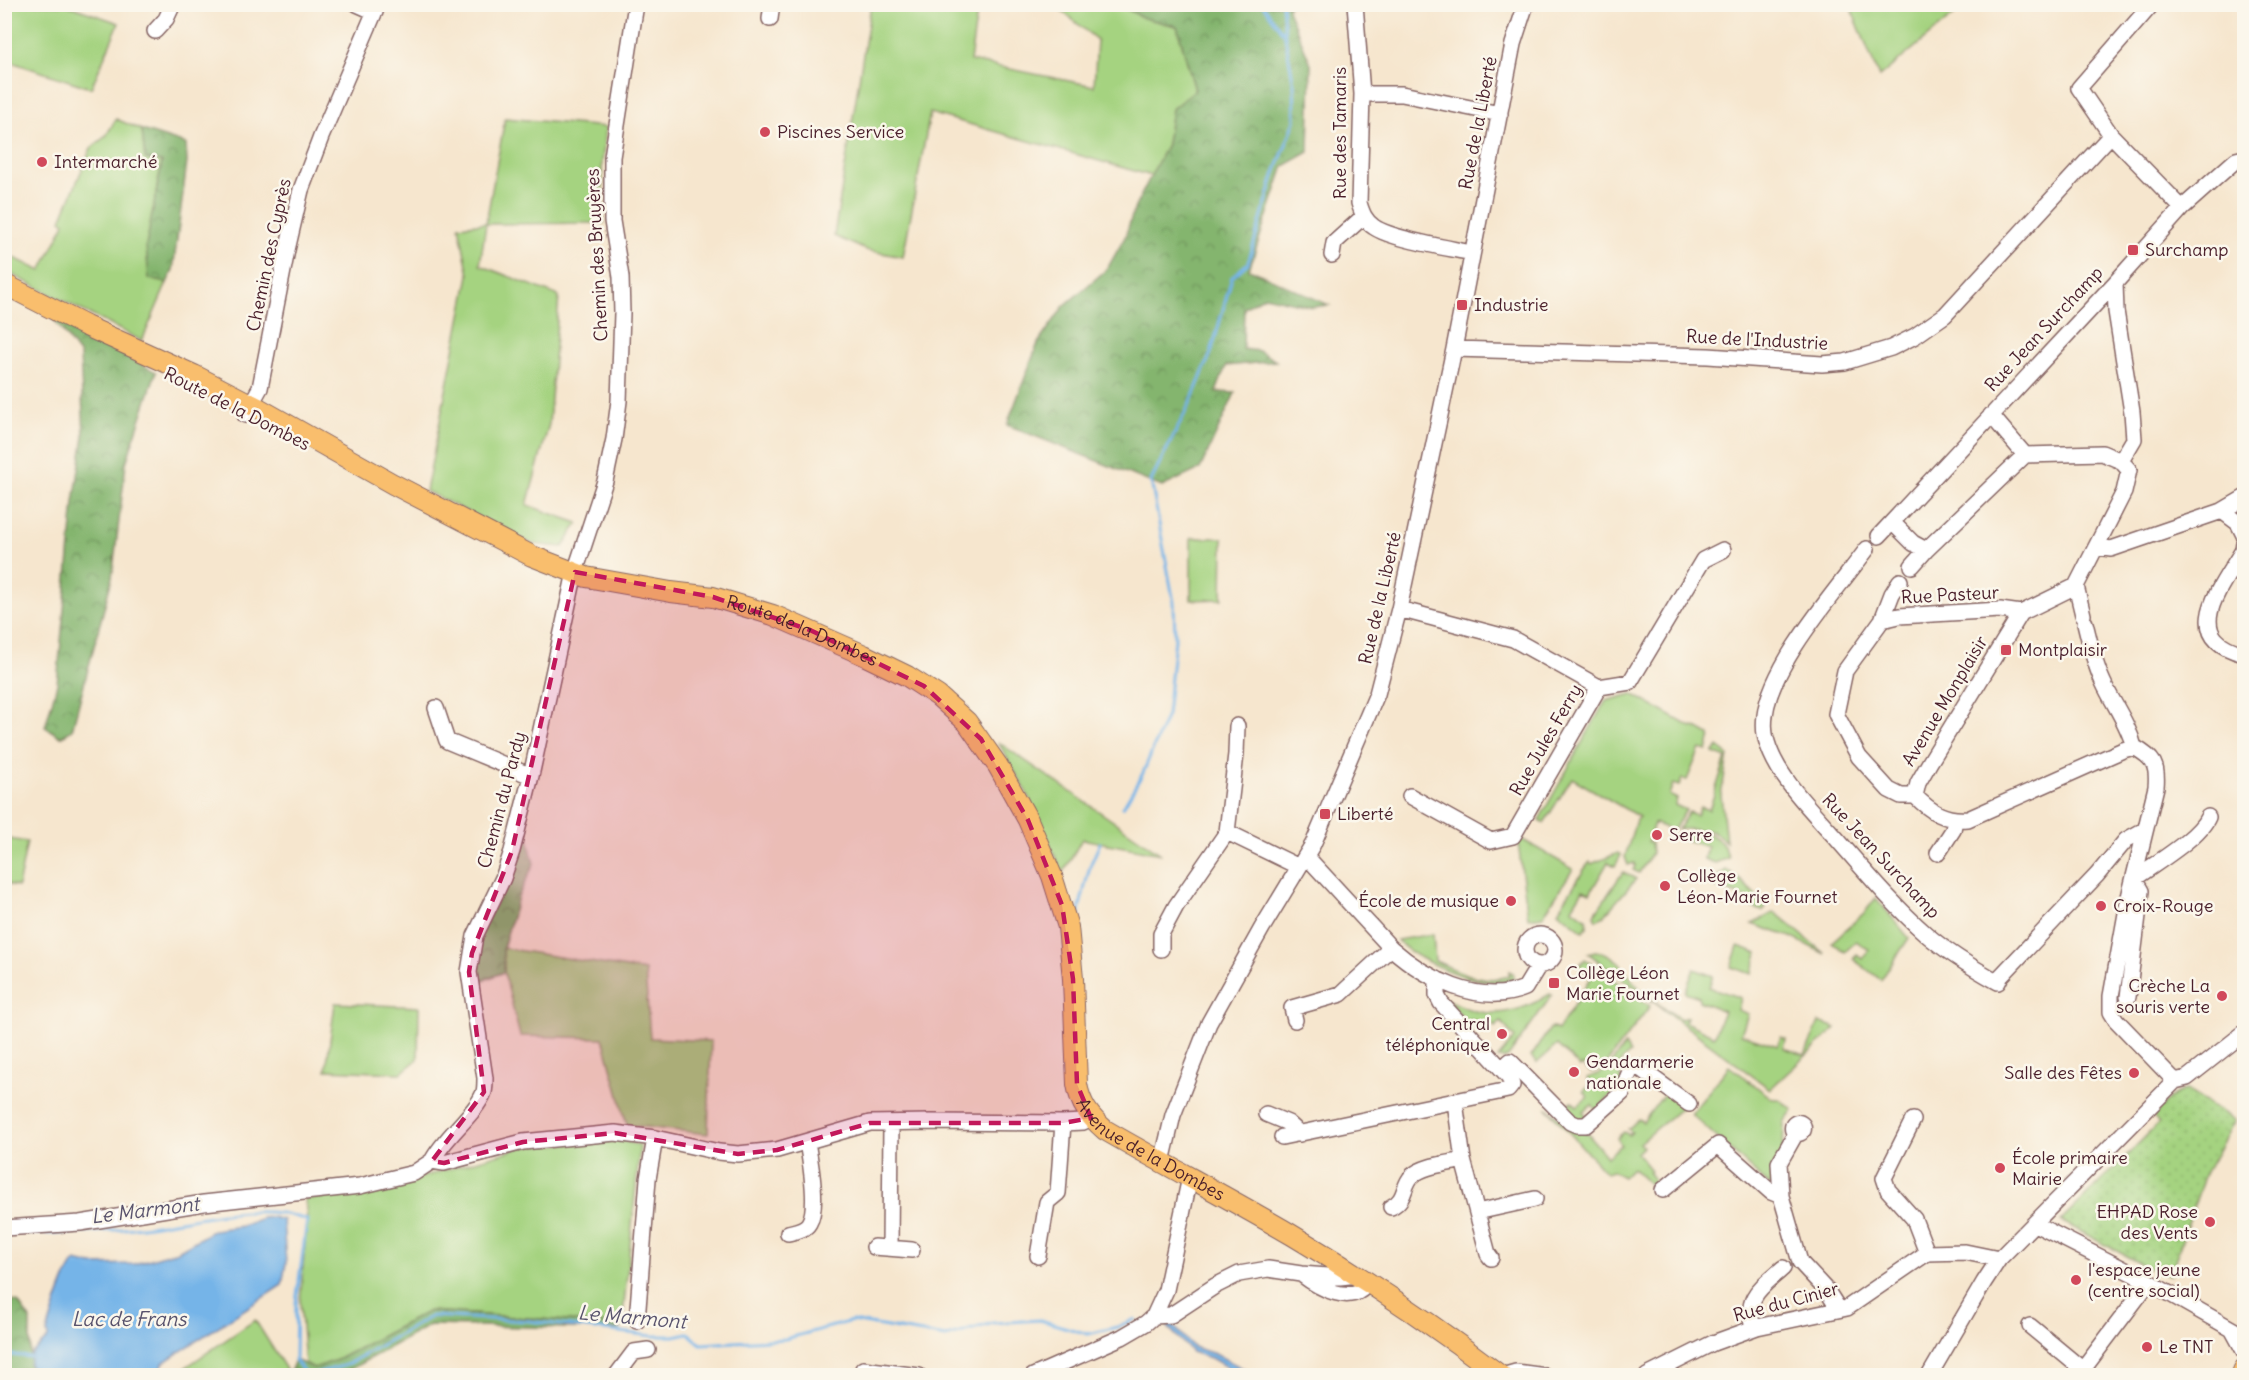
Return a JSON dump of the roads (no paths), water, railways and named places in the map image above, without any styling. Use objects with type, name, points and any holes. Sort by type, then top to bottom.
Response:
[{"type":"main road","name":"Route de la Dombes","points":[[4,284],[86,326],[133,356],[248,410],[307,445],[393,484],[532,556],[575,572],[612,582],[713,597],[773,615],[907,676],[938,696],[967,722],[985,745],[1015,794],[1052,876],[1068,927],[1070,945]]},
{"type":"main road","name":"Avenue de la Dombes","points":[[1070,945],[1077,1084],[1081,1100],[1091,1118],[1105,1130],[1292,1235],[1363,1279],[1492,1373]]},
{"type":"main road","points":[[2241,1376],[2244,1369]]},
{"type":"street","points":[[155,32],[166,19],[173,4]]},
{"type":"street","points":[[357,4],[376,8]]},
{"type":"street","name":"Chemin des Bruyères","points":[[575,572],[609,463],[619,401],[621,277],[612,221],[612,158],[636,4]]},
{"type":"street","name":"Rue des Tamaris","points":[[1355,4],[1362,94],[1359,203],[1364,216],[1371,225],[1385,233],[1472,253]]},
{"type":"street","name":"Rue de la Liberté","points":[[1162,1162],[1173,1115],[1209,1023],[1262,928],[1303,861],[1377,694],[1399,609],[1454,349],[1513,44],[1526,4]]},
{"type":"street","points":[[2152,4],[2079,88],[2111,135],[2182,208]]},
{"type":"street","name":"Chemin des Cyprès","points":[[248,410],[260,388],[301,190],[376,8]]},
{"type":"street","points":[[1362,94],[1402,94],[1500,114]]},
{"type":"street","name":"Rue de l'Industrie","points":[[1454,349],[1708,356],[1822,364],[1845,362],[1891,348],[1915,336],[1945,315],[2111,135]]},
{"type":"street","name":"Rue Jean Surchamp","points":[[1879,536],[2182,208],[2236,160],[2244,158]]},
{"type":"street","points":[[1332,255],[1334,243],[1364,216]]},
{"type":"street","points":[[2115,283],[2116,311],[2132,412],[2134,440],[2121,461]]},
{"type":"street","points":[[1991,414],[1996,424],[2025,455],[2102,453],[2121,461],[2129,470],[2124,492],[2076,586],[2021,613]]},
{"type":"street","name":"Rue Pasteur","points":[[1912,566],[2025,455]]},
{"type":"street","points":[[2097,547],[2111,549],[2223,511],[2244,498]]},
{"type":"street","points":[[2223,511],[2238,523],[2244,536]]},
{"type":"street","points":[[1892,522],[1913,543],[1926,550]]},
{"type":"street","points":[[2244,543],[2243,550],[2211,606],[2209,621],[2211,632],[2219,644],[2229,650],[2244,654]]},
{"type":"street","name":"Rue Jean Surchamp","points":[[1867,549],[1808,627],[1774,681],[1765,717],[1766,734],[1775,761],[1797,793],[1897,905],[1926,934],[1966,964],[1998,982],[2001,976],[2097,875],[2126,840],[2144,830]]},
{"type":"street","points":[[1599,687],[1630,682],[1703,560],[1723,550]]},
{"type":"street","name":"Chemin du Pardy","points":[[432,1161],[438,1149],[477,1104],[484,1092],[485,1078],[469,972],[475,936],[503,878],[512,851],[531,776],[575,572]]},
{"type":"street","name":"Rue Pasteur","points":[[1900,581],[1892,594],[1882,620],[1845,671],[1836,714],[1859,757],[1889,790],[1901,796],[1915,796]]},
{"type":"street","points":[[2076,586],[2094,661],[2131,734],[2134,747]]},
{"type":"street","name":"Rue Jules Ferry","points":[[1399,609],[1513,639],[1599,687],[1513,836],[1491,842],[1410,796]]},
{"type":"street","name":"Rue Pasteur","points":[[1882,620],[1899,616],[1988,610],[2021,613]]},
{"type":"street","name":"Avenue Monplaisir","points":[[1955,820],[1938,815],[1926,808],[1915,796],[1918,783],[2021,613]]},
{"type":"street","points":[[436,708],[447,741],[531,776]]},
{"type":"street","points":[[1161,950],[1161,934],[1176,906],[1227,832],[1237,726]]},
{"type":"street","points":[[1938,853],[1953,830],[1955,820],[1968,819],[2123,750],[2134,747],[2144,752],[2155,763],[2158,773],[2157,787],[2144,830],[2129,897],[2111,996],[2111,1012],[2175,1081]]},
{"type":"street","points":[[2134,879],[2195,834],[2208,818]]},
{"type":"street","points":[[1227,832],[1303,861],[1391,948],[1404,959],[1437,979],[1486,994],[1505,993],[1525,988],[1539,965]]},
{"type":"street","points":[[2127,997],[2141,891],[2134,879]]},
{"type":"street","points":[[1294,1020],[1292,1008],[1341,994],[1391,948]]},
{"type":"street","points":[[1282,1137],[1508,1090],[1512,1085],[1502,1069],[1441,1004],[1437,995],[1437,979]]},
{"type":"street","points":[[1325,984],[1341,994]]},
{"type":"street","points":[[1929,1376],[1999,1259],[2175,1081],[2187,1078],[2244,1033]]},
{"type":"street","points":[[1502,1069],[1510,1061],[1570,1122],[1577,1125],[1586,1125],[1622,1093],[1626,1086],[1628,1073],[1633,1067],[1638,1067],[1689,1104]]},
{"type":"street","points":[[1455,1102],[1463,1160],[1491,1258]]},
{"type":"street","points":[[1266,1114],[1288,1123],[1300,1134]]},
{"type":"street","points":[[4,1228],[80,1223],[204,1203],[360,1186],[414,1173],[432,1161],[444,1163],[523,1142],[615,1133],[655,1138],[738,1154],[777,1150],[870,1124],[1063,1123],[1083,1122],[1091,1118]]},
{"type":"street","points":[[1913,1120],[1884,1178],[1888,1190],[1914,1219],[1927,1253],[1965,1252],[1999,1259]]},
{"type":"street","points":[[890,1248],[891,1123]]},
{"type":"street","points":[[1038,1256],[1047,1202],[1058,1193],[1063,1123]]},
{"type":"street","points":[[1796,1133],[1779,1163],[1781,1196],[1800,1262],[1827,1291],[1838,1308]]},
{"type":"street","points":[[637,1321],[648,1179],[655,1138]]},
{"type":"street","points":[[788,1233],[806,1227],[813,1211],[811,1163],[807,1142]]},
{"type":"street","points":[[1663,1190],[1718,1145],[1771,1192],[1781,1196]]},
{"type":"street","points":[[1391,1207],[1399,1203],[1412,1177],[1424,1170],[1463,1160]]},
{"type":"street","points":[[1033,1376],[1122,1337],[1154,1316],[1166,1290],[1190,1177]]},
{"type":"street","points":[[1477,1212],[1535,1199]]},
{"type":"street","points":[[2035,1224],[2149,1282],[2239,1333],[2244,1351]]},
{"type":"street","points":[[874,1247],[912,1250]]},
{"type":"street","name":"Rue du Cinier","points":[[1647,1376],[1713,1343],[1753,1328],[1838,1308],[1847,1308],[1927,1253]]},
{"type":"street","points":[[1753,1328],[1750,1317],[1751,1302],[1756,1292],[1783,1268]]},
{"type":"street","points":[[1154,1316],[1170,1315],[1215,1286],[1248,1271],[1268,1269],[1363,1279]]},
{"type":"street","points":[[2030,1326],[2081,1373],[2149,1282]]},
{"type":"street","points":[[616,1376],[639,1348]]},
{"type":"street","points":[[863,1369],[919,1376]]},
{"type":"street","points":[[1492,1373],[1516,1372],[1545,1376]]},
{"type":"water","name":"Lac de Frans","points":[[272,1217],[283,1220],[286,1263],[282,1285],[164,1362],[156,1375],[41,1375],[29,1365],[31,1354],[48,1338],[47,1332],[59,1294],[76,1261],[92,1265],[134,1264],[178,1251],[214,1230],[242,1226],[262,1218]]},
{"type":"water","points":[[1170,1322],[1193,1347],[1215,1354],[1256,1375],[1241,1375],[1211,1358],[1192,1352],[1168,1327]]},
{"type":"waterway","points":[[1262,4],[1284,34]]},
{"type":"waterway","points":[[1123,807],[1143,773],[1167,715],[1175,639],[1174,603],[1151,481],[1191,401],[1211,353],[1232,277],[1248,263],[1275,173],[1295,121],[1294,85],[1282,4]]},
{"type":"waterway","points":[[1080,949],[1079,910],[1090,866],[1100,843]]},
{"type":"waterway","name":"Le Marmont","points":[[27,1233],[107,1231],[244,1212],[280,1213],[307,1220],[296,1303],[295,1360],[307,1376]]},
{"type":"waterway","name":"Le Marmont","points":[[307,1376],[346,1365],[432,1316],[529,1321],[653,1336],[688,1333],[701,1344],[785,1339],[852,1321],[946,1337],[993,1323],[1040,1320],[1088,1334],[1117,1327],[1135,1319]]},
{"type":"waterway","points":[[4,1354],[30,1357]]},
{"type":"place","name":"Piscines Service","points":[[765,132]]},
{"type":"place","name":"Intermarché","points":[[42,162]]},
{"type":"place","name":"Surchamp","points":[[2133,250]]},
{"type":"place","name":"Industrie","points":[[1462,305]]},
{"type":"place","name":"Montplaisir","points":[[2006,650]]},
{"type":"place","name":"Liberté","points":[[1325,814]]},
{"type":"place","name":"Serre","points":[[1657,835]]},
{"type":"place","name":"Collège Léon-Marie Fournet","points":[[1665,886]]},
{"type":"place","name":"École de musique","points":[[1511,901]]},
{"type":"place","name":"Croix-Rouge","points":[[2101,906]]},
{"type":"place","name":"Collège Léon Marie Fournet","points":[[1554,983]]},
{"type":"place","name":"Crèche La souris verte","points":[[2222,996]]},
{"type":"place","name":"Central téléphonique","points":[[1502,1034]]},
{"type":"place","name":"Gendarmerie nationale","points":[[1574,1072]]},
{"type":"place","name":"Salle des Fêtes","points":[[2134,1073]]},
{"type":"place","name":"École primaire Mairie","points":[[2000,1168]]},
{"type":"place","name":"EHPAD Rose des Vents","points":[[2210,1222]]},
{"type":"place","name":"l'espace jeune (centre social)","points":[[2076,1280]]},
{"type":"place","name":"Le TNT","points":[[2147,1347]]}]
